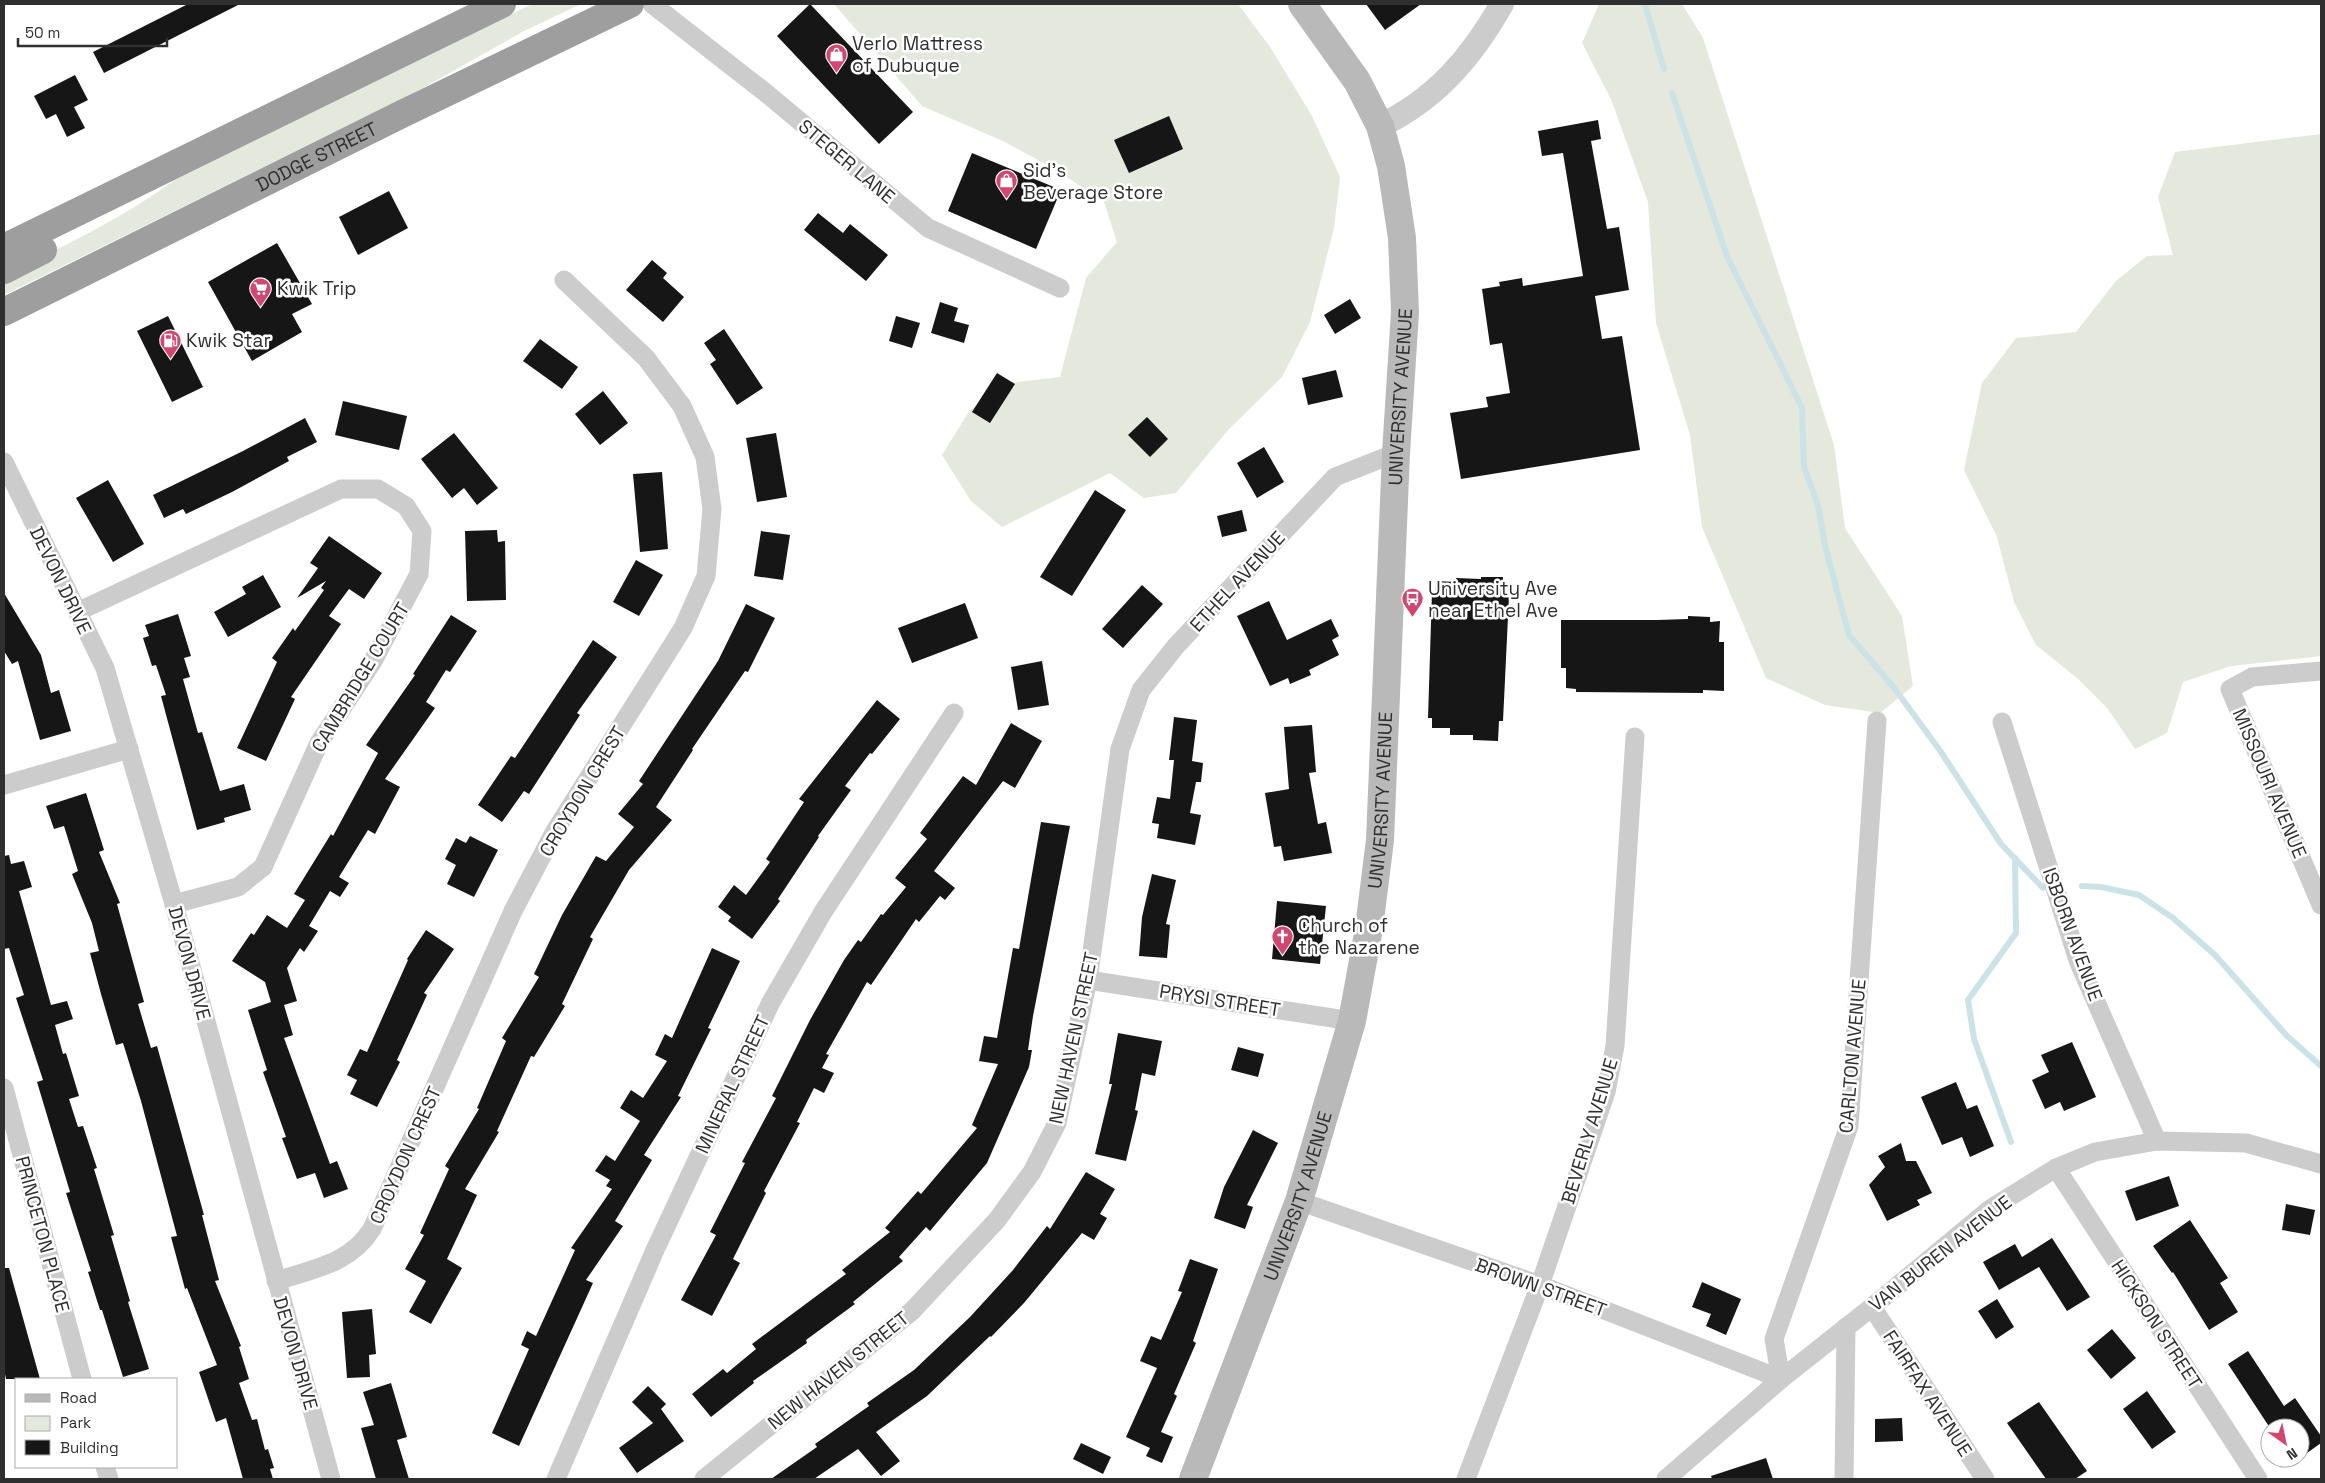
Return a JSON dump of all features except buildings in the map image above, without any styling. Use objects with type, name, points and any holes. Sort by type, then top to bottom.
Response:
[{"type":"highway","points":[[4,248],[502,4]]},
{"type":"highway","points":[[449,91],[486,63],[529,37],[595,4]]},
{"type":"highway","name":"DODGE STREET","points":[[4,312],[449,91],[630,4]]},
{"type":"highway","points":[[4,232],[83,196],[159,173]]},
{"type":"highway","points":[[4,270],[110,215],[159,173]]},
{"type":"main road","name":"UNIVERSITY AVENUE","points":[[1193,1479],[1299,1201],[1352,1021],[1369,928],[1380,840],[1396,453],[1405,312],[1404,270],[1391,166],[1380,126],[1356,81],[1302,4]]},
{"type":"street","name":"STEGER LANE","points":[[652,4],[766,93],[928,228],[1060,288]]},
{"type":"street","points":[[1380,126],[1404,114],[1429,97],[1455,72],[1489,27],[1502,4]]},
{"type":"street","name":"CROYDON CREST","points":[[276,1281],[342,1259],[354,1251],[368,1235],[513,911],[555,831],[683,628],[706,576],[712,509],[705,457],[682,406],[646,358],[564,280]]},
{"type":"street","name":"ETHEL AVENUE","points":[[1120,749],[1141,690],[1183,639],[1335,478],[1396,453]]},
{"type":"street","name":"DEVON DRIVE","points":[[4,462],[105,668],[174,904],[331,1479]]},
{"type":"street","name":"CAMBRIDGE COURT","points":[[77,612],[341,489],[378,489],[406,506],[422,531],[419,574],[373,661],[319,743],[263,867],[238,887],[174,904]]},
{"type":"street","name":"MISSOURI AVENUE","points":[[2321,670],[2252,677],[2230,689],[2321,905]]},
{"type":"street","name":"MINERAL STREET","points":[[556,1479],[655,1250],[770,1004],[823,912],[954,713]]},
{"type":"street","name":"CARLTON AVENUE","points":[[1781,1379],[1774,1339],[1849,1126],[1877,721]]},
{"type":"street","name":"ISBORN AVENUE","points":[[2002,722],[2080,963],[2157,1141]]},
{"type":"street","name":"BEVERLY AVENUE","points":[[1466,1479],[1540,1286],[1606,1092],[1615,1046],[1635,737]]},
{"type":"street","points":[[4,785],[129,749]]},
{"type":"street","name":"NEW HAVEN STREET","points":[[704,1479],[912,1311],[997,1220],[1032,1172],[1057,1123],[1088,980],[1120,749]]},
{"type":"street","name":"PRYSI STREET","points":[[1088,980],[1352,1021]]},
{"type":"street","name":"PRINCETON PLACE","points":[[4,1088],[82,1378]]},
{"type":"street","name":"VAN BUREN AVENUE","points":[[1666,1479],[1781,1379],[1872,1307],[1990,1209],[2056,1168],[2095,1152],[2157,1141],[2246,1143],[2321,1164]]},
{"type":"street","name":"HICKSON STREET","points":[[2056,1168],[2258,1479]]},
{"type":"street","name":"BROWN STREET","points":[[1299,1201],[1540,1286],[1781,1379]]},
{"type":"street","name":"FAIRFAX AVENUE","points":[[1872,1307],[1985,1479]]},
{"type":"street","points":[[1844,1479],[1846,1327]]},
{"type":"green space","points":[[532,4],[581,4],[524,31],[412,94],[4,295],[4,275],[113,220],[175,180]]},
{"type":"green space","points":[[834,4],[1238,4],[1270,47],[1312,116],[1340,177],[1334,228],[1310,322],[1282,377],[1228,430],[1176,493],[1144,498],[1110,473],[1002,527],[971,501],[942,455],[970,410],[1010,383],[1060,377],[1086,278],[1117,242],[1104,202],[1058,171],[1003,141],[922,106]]},
{"type":"green space","points":[[1599,4],[1682,4],[1703,38],[1834,445],[1845,528],[1902,616],[1913,686],[1880,713],[1825,705],[1766,678],[1702,527],[1690,435],[1656,323],[1648,202],[1611,99],[1582,43]]},
{"type":"green space","points":[[2321,134],[2321,656],[2231,666],[2183,682],[2167,733],[2135,749],[2108,709],[2077,678],[2036,645],[2014,602],[1997,537],[1964,470],[1982,383],[2016,338],[2076,332],[2116,281],[2143,259],[2147,256],[2173,255],[2158,197],[2175,152]]},
{"type":"waterway","points":[[1645,4],[1664,69]]},
{"type":"waterway","points":[[1672,93],[1727,256],[1802,408],[1804,467],[1818,505],[1825,546],[1849,635],[1895,689],[1941,752],[2001,844],[2043,888]]},
{"type":"waterway","points":[[2011,1142],[1974,1039],[1968,1000],[2016,933],[2015,858]]},
{"type":"waterway","points":[[2082,886],[2101,887],[2139,895],[2173,918],[2215,955],[2287,1036],[2321,1066]]},
{"type":"place","name":"Verlo Mattress of Dubuque","points":[[836,73]]},
{"type":"place","name":"Sid's Beverage Store","points":[[1007,200]]},
{"type":"place","name":"Kwik Trip","points":[[261,307]]},
{"type":"place","name":"Kwik Star","points":[[170,359]]},
{"type":"place","name":"University Ave near Ethel Ave","points":[[1412,618]]},
{"type":"place","name":"Church of the Nazarene","points":[[1282,955]]}]
